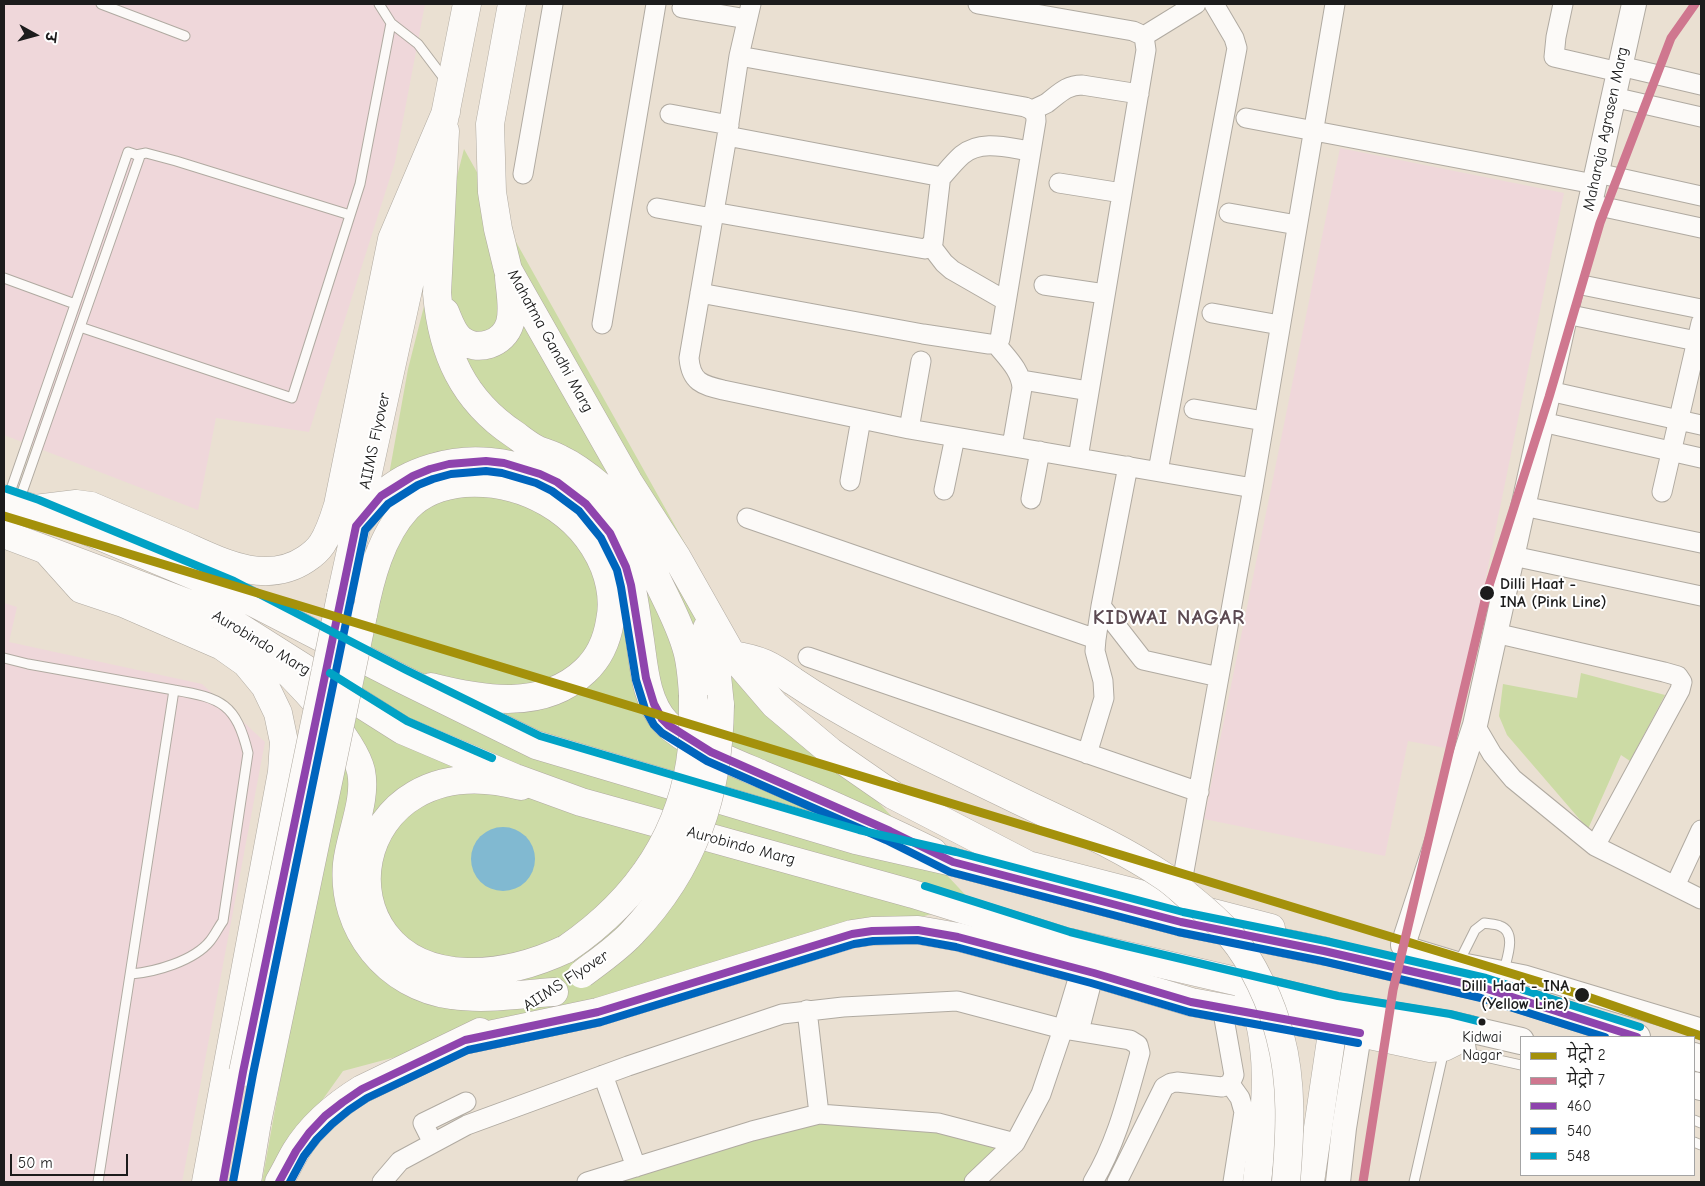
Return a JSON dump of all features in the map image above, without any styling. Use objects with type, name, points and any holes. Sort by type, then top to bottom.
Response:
[{"type":"main road","points":[[466,4],[449,100],[437,293],[439,317],[449,354],[463,383],[493,419],[535,448],[559,458],[582,471],[602,488],[620,508],[629,522],[681,630],[688,651],[693,695],[692,749],[687,776],[671,828],[659,852],[628,897],[588,934],[566,950],[524,966],[501,971],[456,972],[438,969],[410,958],[392,942],[378,923],[369,901],[367,889],[367,865],[373,841],[385,820],[411,796],[446,782],[481,780],[499,782],[581,802]]},
{"type":"main road","name":"Mahatma Gandhi Marg","points":[[512,4],[490,124],[492,192],[498,229],[508,270],[623,472],[676,556],[696,593]]},
{"type":"main road","points":[[16,503],[91,506],[226,564],[252,571],[267,572],[280,570],[298,564],[314,554],[330,529],[338,505],[392,239],[449,100]]},
{"type":"main road","name":"AIIMS Flyover","points":[[223,1182],[243,1072],[356,526],[449,100]]},
{"type":"main road","points":[[437,293],[451,326],[460,338],[474,345],[489,344],[502,337],[510,323],[511,308],[508,270]]},
{"type":"main road","points":[[356,526],[381,496],[413,476],[449,464],[486,461],[504,463],[540,474],[572,492],[599,518],[619,550],[631,585],[646,678],[654,704],[662,719],[675,731],[711,752],[890,831],[953,862]]},
{"type":"main road","points":[[247,1182],[369,585],[378,557],[392,530],[399,517],[418,498],[444,486],[473,482],[497,484],[535,495],[562,511],[585,533],[594,546],[607,575],[612,602],[609,629],[598,655],[578,678],[552,693],[530,698],[501,700],[464,695],[402,679]]},
{"type":"main road","name":"Aurobindo Marg","points":[[16,503],[229,590],[536,745],[856,840],[953,862],[1181,922],[1324,951],[1484,988],[1634,1036]]},
{"type":"main road","name":"Aurobindo Marg","points":[[4,534],[222,616],[402,730],[515,778],[581,802],[913,894],[1066,942],[1244,983],[1334,1017]]},
{"type":"main road","points":[[47,551],[81,589],[123,602],[222,646],[246,663],[265,686],[278,713],[284,742],[282,772],[206,1182]]},
{"type":"main road","points":[[696,593],[732,655],[775,705],[831,752],[893,795],[1028,865],[1297,935],[1324,951]]},
{"type":"main road","name":"AIIMS Flyover","points":[[465,1040],[554,992],[607,955],[631,934],[661,898],[686,858],[699,829],[709,799],[720,737],[720,705],[716,666],[696,593]]},
{"type":"main road","points":[[222,616],[280,664],[330,719],[357,760],[362,782],[347,864],[348,892],[352,912],[359,930],[374,953],[388,968],[405,980],[440,993],[473,997],[554,992]]},
{"type":"main road","points":[[732,655],[754,658],[767,664],[819,698],[863,723],[1114,847],[1166,878],[1210,914],[1232,938],[1252,969],[1268,1000],[1281,1037],[1289,1088],[1290,1141],[1286,1182]]},
{"type":"main road","points":[[279,1182],[307,1135],[346,1099],[362,1089],[465,1040],[598,1012],[852,934],[872,931],[918,930],[942,934],[1088,971],[1191,1002],[1222,1008],[1258,1014],[1334,1017],[1361,1021],[1468,1029],[1520,1041]]},
{"type":"main road","points":[[1066,942],[1088,971]]},
{"type":"main road","points":[[1088,971],[1116,954]]},
{"type":"main road","points":[[1244,983],[1258,1014],[1264,1048],[1267,1092],[1257,1182]]},
{"type":"main road","points":[[1310,1182],[1334,1017]]},
{"type":"main road","points":[[1361,1021],[1430,1048],[1444,1047],[1454,1042],[1468,1029]]},
{"type":"street","points":[[523,174],[553,4]]},
{"type":"street","points":[[602,324],[656,4]]},
{"type":"street","points":[[978,4],[1134,31],[1144,36]]},
{"type":"street","points":[[1144,36],[1196,4]]},
{"type":"street","points":[[1158,472],[1237,48],[1234,38],[1214,4]]},
{"type":"street","points":[[1179,904],[1253,488],[1335,4]]},
{"type":"street","points":[[1563,4],[1554,58],[1650,73],[1701,85]]},
{"type":"street","name":"Maharaja Agrasen Marg","points":[[1403,945],[1475,725],[1523,506],[1552,424],[1577,316],[1572,283],[1602,190],[1613,97],[1634,4]]},
{"type":"street","points":[[682,8],[749,11],[739,56],[689,358],[690,370],[696,379],[707,386],[909,429],[1253,488]]},
{"type":"street","points":[[1078,458],[1146,50],[1144,36]]},
{"type":"street","points":[[739,56],[1025,107],[1033,110],[1036,114],[1036,122],[1000,339],[996,344]]},
{"type":"street","points":[[1642,104],[1650,73]]},
{"type":"street","points":[[1033,110],[1038,106],[1046,104],[1073,85],[1138,94]]},
{"type":"street","points":[[1613,97],[1701,117]]},
{"type":"street","points":[[670,114],[728,130],[933,174],[940,179]]},
{"type":"street","points":[[1246,118],[1313,130],[1602,190],[1701,196]]},
{"type":"street","points":[[1006,301],[952,270],[931,246],[940,179],[961,156],[977,146],[1031,151]]},
{"type":"street","points":[[1059,183],[1122,193]]},
{"type":"street","points":[[1602,190],[1701,228]]},
{"type":"street","points":[[657,208],[713,215],[925,249],[931,246]]},
{"type":"street","points":[[1229,213],[1297,225]]},
{"type":"street","points":[[1572,283],[1701,309]]},
{"type":"street","points":[[1044,285],[1105,294]]},
{"type":"street","points":[[1596,288],[1577,316],[1700,335],[1686,385],[1662,492]]},
{"type":"street","points":[[700,293],[924,334],[996,344]]},
{"type":"street","points":[[1212,313],[1280,325]]},
{"type":"street","points":[[996,344],[1022,380],[1012,446]]},
{"type":"street","points":[[909,429],[921,361]]},
{"type":"street","points":[[1022,380],[1089,391]]},
{"type":"street","points":[[1559,393],[1701,425]]},
{"type":"street","points":[[1194,409],[1264,421]]},
{"type":"street","points":[[850,480],[861,419]]},
{"type":"street","points":[[1552,424],[1701,458]]},
{"type":"street","points":[[944,490],[955,437]]},
{"type":"street","points":[[1031,499],[1040,451]]},
{"type":"street","points":[[1087,754],[1104,698],[1104,681],[1096,651],[1096,639],[1128,466]]},
{"type":"street","points":[[1523,506],[1701,543]]},
{"type":"street","points":[[747,518],[1096,639]]},
{"type":"street","points":[[1512,556],[1701,596]]},
{"type":"street","points":[[1101,606],[1143,660],[1219,677]]},
{"type":"street","points":[[1496,633],[1664,672],[1678,676],[1682,682],[1680,690],[1595,846]]},
{"type":"street","points":[[808,657],[1199,792]]},
{"type":"street","points":[[1475,725],[1492,754],[1513,780],[1595,846],[1701,899]]},
{"type":"street","points":[[1675,886],[1701,830]]},
{"type":"street","points":[[1403,945],[1459,962],[1525,974],[1701,1028]]},
{"type":"street","points":[[1403,945],[1423,975]]},
{"type":"street","points":[[974,1182],[1015,1143],[1041,1094],[1071,1030],[1088,971]]},
{"type":"street","points":[[882,992],[916,992],[916,1003]]},
{"type":"street","points":[[382,1182],[400,1161],[467,1125],[603,1075],[782,1014],[808,1010],[957,1001],[1071,1030],[1130,1040],[1138,1045],[1140,1053],[1117,1135],[1110,1153],[1094,1182]]},
{"type":"street","points":[[1117,1182],[1164,1087],[1177,1082],[1222,1087],[1230,1084],[1234,1075],[1222,1008]]},
{"type":"street","points":[[808,1010],[819,1114]]},
{"type":"street","points":[[1338,1182],[1344,1128],[1361,1021]]},
{"type":"street","points":[[603,1075],[636,1167]]},
{"type":"street","points":[[1230,1084],[1240,1098],[1244,1112],[1233,1182]]},
{"type":"street","points":[[433,1143],[423,1123],[466,1102]]},
{"type":"street","points":[[587,1182],[752,1132],[819,1114],[938,1123],[1015,1143]]},
{"type":"lane","points":[[101,4],[185,36]]},
{"type":"lane","points":[[379,4],[391,23],[418,44],[449,100]]},
{"type":"lane","points":[[80,327],[292,398],[360,184],[391,23]]},
{"type":"lane","points":[[128,152],[140,156],[16,503],[75,304],[128,152]]},
{"type":"lane","points":[[136,155],[146,153],[176,161],[350,215]]},
{"type":"lane","points":[[4,278],[75,304]]},
{"type":"lane","points":[[4,658],[28,664],[204,695],[219,702],[232,714],[243,733],[248,753],[223,921],[209,942],[196,953],[168,967],[131,974]]},
{"type":"lane","points":[[98,1182],[174,690]]},
{"type":"lane","points":[[1459,962],[1475,930],[1484,923],[1501,926],[1508,932],[1510,944],[1504,970]]},
{"type":"lane","points":[[1468,1029],[1472,1054],[1520,1065]]},
{"type":"lane","points":[[1414,1182],[1444,1047]]},
{"type":"shaded area","points":[[4,4],[425,4],[395,162],[309,432],[216,418],[198,510],[4,435]]},
{"type":"shaded area","points":[[1340,148],[1564,193],[1451,749],[1408,741],[1385,856],[1204,819]]},
{"type":"shaded area","points":[[4,603],[17,607],[9,642],[202,684],[265,742],[182,1182],[4,1182]]},
{"type":"green space","points":[[464,149],[758,674],[973,903],[343,1071],[264,1182],[262,1182],[408,369]]},
{"type":"green space","points":[[1581,673],[1665,695],[1630,761],[1621,755],[1588,829],[1507,735],[1499,716],[1503,684],[1577,698]]},
{"type":"green space","points":[[818,1119],[938,1126],[1007,1144],[967,1182],[605,1182]]},
{"type":"water","points":[[497,827],[509,827],[526,836],[533,847],[535,859],[533,871],[526,882],[509,891],[497,891],[485,886],[476,877],[471,865],[471,853],[476,841],[485,832]]},
{"type":"metro line","name":"7","points":[[1363,1182],[1393,990],[1487,592],[1549,397],[1600,223],[1671,38],[1695,4]]},
{"type":"metro line","name":"2","points":[[4,516],[1579,994],[1701,1036]]},
{"type":"transit line","name":"460","points":[[223,1182],[243,1072],[356,526],[381,496],[413,476],[449,464],[486,461],[504,463],[540,474],[557,482],[586,504],[610,533],[626,567],[631,585],[646,678],[654,704],[662,719],[668,725],[711,752],[890,831],[953,862],[1181,922],[1324,951],[1484,988],[1634,1036]]},
{"type":"transit line","name":"540","points":[[233,1182],[253,1074],[365,530],[388,504],[418,485],[451,474],[486,471],[502,473],[536,483],[552,491],[579,511],[601,538],[617,570],[636,680],[645,709],[654,725],[662,733],[707,761],[886,840],[950,872],[1178,932],[1322,961],[1481,998],[1602,1036]]},
{"type":"transit line","name":"548","points":[[7,489],[39,500],[234,581],[406,670],[540,736],[859,830],[956,852],[1183,912],[1326,941],[1486,978],[1640,1027]]},
{"type":"transit line","name":"548","points":[[330,673],[407,721],[492,758]]},
{"type":"transit line","name":"548","points":[[925,886],[1070,932],[1118,944],[1338,996],[1450,1014],[1482,1022]]},
{"type":"transit line","name":"460","points":[[279,1182],[296,1151],[309,1133],[325,1116],[343,1102],[362,1089],[465,1040],[598,1012],[852,934],[872,931],[918,930],[958,937],[1094,973],[1191,1002],[1360,1033]]},
{"type":"transit line","name":"540","points":[[290,1182],[304,1156],[317,1139],[349,1110],[367,1098],[468,1050],[601,1022],[854,944],[873,941],[917,940],[956,947],[1091,983],[1189,1012],[1358,1043]]},
{"type":"place","name":"Dilli Haat - INA (Pink Line)","points":[[1487,593]]},
{"type":"place","name":"Dilli Haat - INA (Yellow Line)","points":[[1582,995]]},
{"type":"place","name":"Kidwai Nagar","points":[[1482,1022]]},
{"type":"district","name":"KIDWAI NAGAR","points":[[1169,618]]}]
